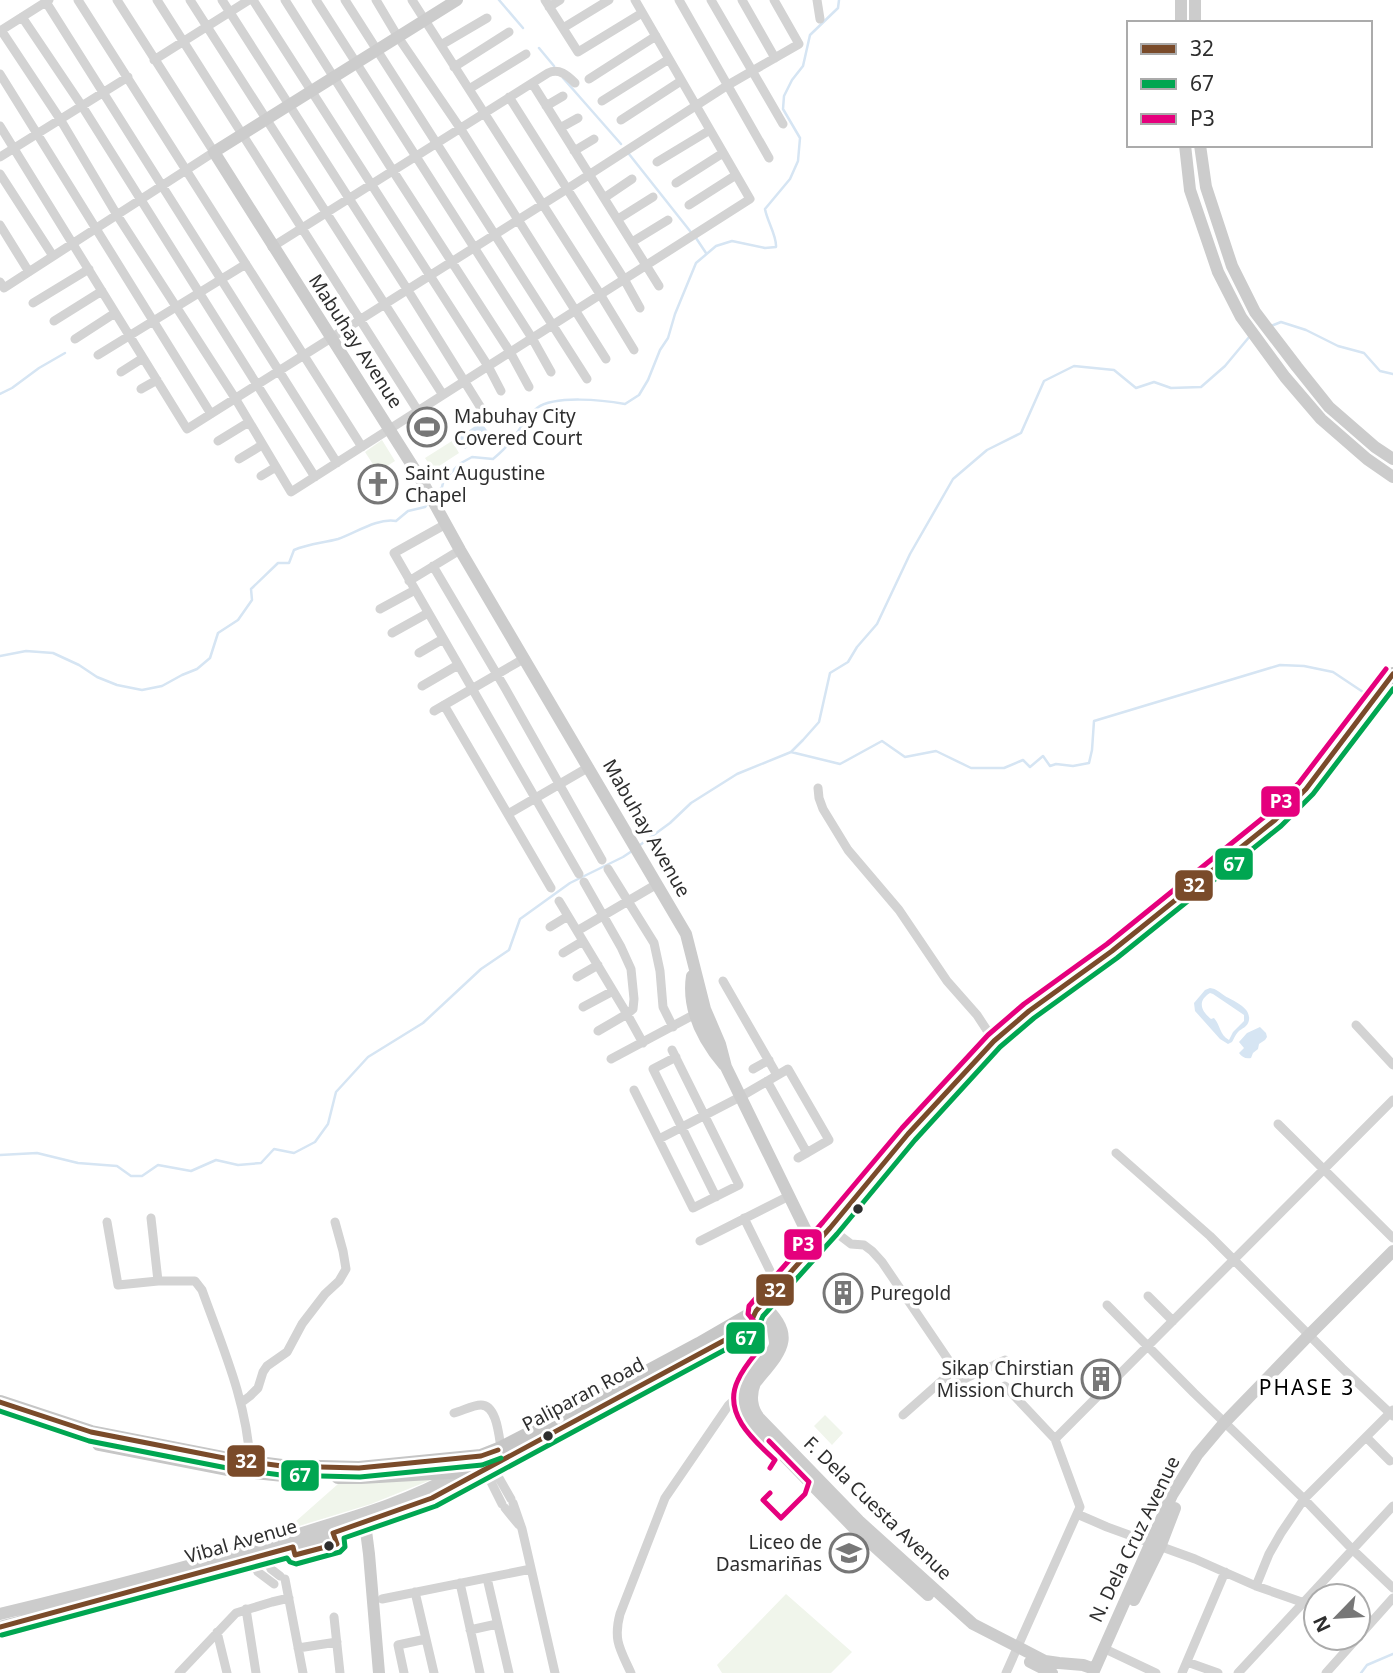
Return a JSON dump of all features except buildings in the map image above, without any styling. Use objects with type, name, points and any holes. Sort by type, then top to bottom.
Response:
[{"type":"main road","name":"Paliparan Road","points":[[0,1412],[89,1441],[249,1473],[361,1477],[462,1471],[486,1464],[738,1333],[750,1324],[759,1308],[908,1134],[994,1041],[1275,820],[1306,789],[1393,674]]},
{"type":"main road","name":"Paliparan Road","points":[[0,1402],[91,1432],[229,1460],[282,1466],[359,1468],[486,1464],[501,1448],[699,1345],[759,1308]]},
{"type":"street","points":[[78,0],[362,447]]},
{"type":"street","name":"Mabuhay Avenue","points":[[117,0],[422,481],[685,934],[694,965],[700,1012],[720,1044],[726,1068],[814,1247]]},
{"type":"street","points":[[157,0],[418,411]]},
{"type":"street","points":[[190,0],[443,395]]},
{"type":"street","points":[[222,0],[481,408]]},
{"type":"street","points":[[154,60],[251,0],[488,366],[501,391]]},
{"type":"street","points":[[285,0],[510,352],[529,387]]},
{"type":"street","points":[[316,0],[551,372]]},
{"type":"street","points":[[345,0],[587,379]]},
{"type":"street","points":[[376,0],[606,359]]},
{"type":"street","points":[[412,0],[634,350]]},
{"type":"street","points":[[0,282],[4,288],[214,152],[457,0]]},
{"type":"street","points":[[560,0],[547,3],[579,52],[642,13]]},
{"type":"street","points":[[563,28],[609,0]]},
{"type":"street","points":[[337,463],[47,1],[1,31],[60,119],[291,492],[337,463],[488,366],[553,325],[575,310],[750,200],[635,0]]},
{"type":"street","points":[[679,0],[769,158]]},
{"type":"street","points":[[711,0],[783,124]]},
{"type":"street","points":[[742,0],[775,58]]},
{"type":"street","points":[[0,126],[187,429],[728,85],[799,44],[774,0]]},
{"type":"street","points":[[817,0],[820,19]]},
{"type":"street","points":[[1181,0],[1181,21]]},
{"type":"street","points":[[1195,0],[1195,21]]},
{"type":"street","points":[[22,17],[82,106],[315,477]]},
{"type":"street","points":[[441,45],[487,18]]},
{"type":"street","points":[[454,67],[509,32]]},
{"type":"street","points":[[589,79],[656,36]]},
{"type":"street","points":[[469,89],[526,54]]},
{"type":"street","points":[[603,101],[669,59]]},
{"type":"street","points":[[272,247],[554,71],[560,71],[575,83]]},
{"type":"street","points":[[0,74],[211,414]]},
{"type":"street","points":[[0,157],[128,78]]},
{"type":"street","points":[[621,120],[681,81]]},
{"type":"street","points":[[532,83],[659,286]]},
{"type":"street","points":[[546,106],[563,96]]},
{"type":"street","points":[[509,97],[640,308]]},
{"type":"street","points":[[560,128],[578,118]]},
{"type":"street","points":[[657,162],[710,131]]},
{"type":"street","points":[[574,151],[594,139]]},
{"type":"street","points":[[1185,147],[1190,190],[1218,272],[1241,317],[1285,377],[1321,419],[1367,459],[1393,477]]},
{"type":"street","points":[[1200,147],[1206,187],[1232,266],[1255,312],[1329,407],[1393,459]]},
{"type":"street","points":[[676,183],[723,153]]},
{"type":"street","points":[[0,174],[53,256]]},
{"type":"street","points":[[689,205],[736,175]]},
{"type":"street","points":[[604,198],[632,179]]},
{"type":"street","points":[[618,219],[653,197]]},
{"type":"street","points":[[632,242],[668,220]]},
{"type":"street","points":[[0,225],[29,271]]},
{"type":"street","points":[[98,355],[246,264]]},
{"type":"street","points":[[33,303],[89,269]]},
{"type":"street","points":[[54,321],[102,291]]},
{"type":"street","points":[[75,339],[116,313]]},
{"type":"street","points":[[121,372],[143,358]]},
{"type":"street","points":[[141,389],[157,380]]},
{"type":"street","points":[[218,441],[249,422]]},
{"type":"street","points":[[239,459],[262,444]]},
{"type":"street","points":[[1367,459],[1375,447]]},
{"type":"street","points":[[261,476],[276,467]]},
{"type":"street","points":[[446,524],[394,553],[631,968],[633,1009],[598,1031]]},
{"type":"street","points":[[380,609],[433,566],[460,550]]},
{"type":"street","points":[[433,566],[602,860]]},
{"type":"street","points":[[392,633],[428,613]]},
{"type":"street","points":[[419,653],[443,639]]},
{"type":"street","points":[[434,711],[525,658]]},
{"type":"street","points":[[422,686],[458,665]]},
{"type":"street","points":[[444,705],[551,888]]},
{"type":"street","points":[[508,814],[589,768]]},
{"type":"street","points":[[818,788],[823,809],[848,850],[899,910],[947,981],[977,1015],[994,1041]]},
{"type":"street","points":[[608,869],[654,943],[663,1007],[673,1027]]},
{"type":"street","points":[[577,931],[657,884]]},
{"type":"street","points":[[559,901],[643,1043]]},
{"type":"street","points":[[550,927],[568,916]]},
{"type":"street","points":[[563,953],[583,941]]},
{"type":"street","points":[[577,977],[598,965]]},
{"type":"street","points":[[723,981],[777,1075]]},
{"type":"street","points":[[583,1007],[613,991]]},
{"type":"street","points":[[611,1059],[700,1012]]},
{"type":"street","points":[[1356,1025],[1393,1065]]},
{"type":"street","points":[[635,1090],[693,1208],[716,1197],[739,1185],[674,1054],[653,1069],[716,1197]]},
{"type":"street","points":[[753,1069],[769,1060]]},
{"type":"street","points":[[659,1139],[788,1069],[829,1140],[803,1155],[766,1081]]},
{"type":"street","points":[[1055,1439],[1393,1100]]},
{"type":"street","points":[[1278,1124],[1393,1238]]},
{"type":"street","points":[[1116,1153],[1190,1218],[1392,1413],[1304,1499],[1269,1554],[1256,1586]]},
{"type":"street","points":[[700,1241],[789,1196]]},
{"type":"street","points":[[744,1218],[778,1287]]},
{"type":"street","points":[[151,1219],[158,1281]]},
{"type":"street","points":[[107,1222],[118,1285],[195,1281],[202,1290],[242,1402],[249,1438],[250,1462]]},
{"type":"street","points":[[242,1402],[258,1388],[262,1372],[267,1366],[287,1352],[302,1324],[346,1269],[335,1222]]},
{"type":"street","points":[[830,1228],[851,1244],[864,1245],[882,1262],[962,1380],[1005,1360]]},
{"type":"street","name":"N. Dela Cruz Avenue","points":[[1094,1671],[1178,1500],[1226,1426],[1393,1251]]},
{"type":"street","name":"N. Dela Cruz Avenue","points":[[1312,1338],[1393,1261]]},
{"type":"street","points":[[1148,1296],[1173,1321]]},
{"type":"street","points":[[1107,1305],[1226,1426],[1393,1588]]},
{"type":"street","points":[[631,1673],[616,1637],[617,1627],[665,1498],[728,1406],[733,1400],[747,1395],[778,1354],[782,1343],[777,1318],[759,1308]]},
{"type":"street","points":[[903,1415],[955,1369]]},
{"type":"street","points":[[1005,1386],[1055,1439],[1080,1507],[1006,1673]]},
{"type":"street","name":"F. Dela Cuesta Avenue","points":[[747,1395],[745,1412],[753,1426],[853,1527],[970,1631],[1056,1668],[1083,1665],[1094,1671]]},
{"type":"street","points":[[454,1413],[486,1406],[497,1423],[501,1448]]},
{"type":"street","points":[[1366,1437],[1390,1461]]},
{"type":"street","points":[[486,1464],[522,1530],[555,1673]]},
{"type":"street","name":"Vibal Avenue","points":[[0,1626],[264,1553],[432,1498],[486,1464]]},
{"type":"street","name":"Vibal Avenue","points":[[362,1521],[462,1471]]},
{"type":"street","points":[[1323,1582],[1393,1506]]},
{"type":"street","points":[[1077,1514],[1256,1586],[1302,1601]]},
{"type":"street","points":[[362,1521],[373,1673]]},
{"type":"street","points":[[362,1521],[379,1673]]},
{"type":"street","points":[[264,1553],[258,1572],[280,1582],[289,1598],[303,1673]]},
{"type":"street","name":"Vibal Avenue","points":[[0,1614],[264,1553]]},
{"type":"street","points":[[382,1599],[531,1569]]},
{"type":"street","points":[[1182,1673],[1225,1572]]},
{"type":"street","points":[[487,1578],[508,1673]]},
{"type":"street","points":[[460,1583],[480,1673]]},
{"type":"street","points":[[415,1592],[434,1673]]},
{"type":"street","points":[[181,1672],[236,1614],[289,1598]]},
{"type":"street","points":[[1372,1621],[1393,1598]]},
{"type":"street","points":[[1238,1673],[1302,1604]]},
{"type":"street","points":[[246,1609],[254,1673]]},
{"type":"street","points":[[334,1617],[340,1673]]},
{"type":"street","points":[[470,1630],[497,1624]]},
{"type":"street","points":[[217,1632],[227,1673]]},
{"type":"street","points":[[404,1673],[398,1645],[426,1639]]},
{"type":"street","points":[[298,1648],[337,1642]]},
{"type":"street","points":[[1056,1668],[1106,1648],[1156,1673]]},
{"type":"street","points":[[1326,1673],[1344,1652]]},
{"type":"street","points":[[1187,1661],[1218,1673]]},
{"type":"shaded area","points":[[382,440],[395,461],[378,472],[365,452]]},
{"type":"shaded area","points":[[452,441],[459,453],[433,470],[425,458]]},
{"type":"shaded area","points":[[825,1415],[843,1433],[832,1445],[814,1426]]},
{"type":"shaded area","points":[[433,1479],[371,1504],[286,1530],[338,1484]]},
{"type":"shaded area","points":[[786,1594],[852,1652],[831,1673],[722,1673],[717,1665]]},
{"type":"water","points":[[481,422],[489,433],[465,449],[458,438]]},
{"type":"water","points":[[1205,990],[1216,990],[1241,1005],[1249,1015],[1247,1024],[1228,1044],[1220,1039],[1195,1011],[1194,1003]],"holes":[[[1210,993],[1244,1015],[1244,1021],[1229,1040],[1223,1035],[1214,1018],[1211,1019],[1203,1009],[1203,999]]]},
{"type":"water","points":[[1260,1027],[1267,1037],[1259,1044],[1251,1058],[1244,1057],[1239,1053],[1244,1048],[1239,1042],[1247,1033]]},
{"type":"waterway","points":[[499,0],[523,28]]},
{"type":"waterway","points":[[435,495],[442,487],[444,479],[461,463],[472,457],[493,459],[506,447],[533,412],[545,404],[567,400],[625,404],[639,395],[668,338],[696,263],[716,246],[732,241],[765,248],[776,247],[765,209],[790,179],[798,161],[800,138],[783,109],[784,96],[803,66],[810,35],[838,8],[839,0]]},
{"type":"waterway","points":[[539,48],[554,66]]},
{"type":"waterway","points":[[563,78],[621,144]]},
{"type":"waterway","points":[[629,154],[690,231]]},
{"type":"waterway","points":[[696,238],[706,253]]},
{"type":"waterway","points":[[1271,326],[1281,322],[1306,330],[1338,346],[1364,353],[1380,371],[1393,374]]},
{"type":"waterway","points":[[640,845],[691,803],[737,774],[791,752],[819,722],[830,673],[848,662],[877,624],[910,554],[953,479],[987,450],[1021,433],[1044,381],[1074,366],[1114,370],[1136,388],[1154,382],[1171,388],[1201,387],[1225,366],[1250,336]]},
{"type":"waterway","points":[[0,394],[65,353]]},
{"type":"waterway","points":[[0,656],[26,651],[53,653],[117,685],[142,690],[162,686],[197,669],[210,658],[218,633],[238,620],[252,600],[251,589],[278,563],[289,563],[294,550],[338,539],[374,524],[396,521],[408,511],[425,507],[428,503]]},
{"type":"waterway","points":[[791,752],[840,764],[882,741],[905,757],[936,751],[971,768],[1004,768],[1023,760],[1030,767],[1043,756],[1050,766],[1073,766],[1089,763],[1094,721],[1280,665],[1304,666],[1333,672],[1366,694]]},
{"type":"waterway","points":[[0,1155],[37,1153],[78,1163],[117,1166],[131,1176],[142,1176],[158,1165],[191,1171],[216,1160],[238,1165],[261,1163],[274,1149],[294,1153],[315,1142],[328,1124],[336,1092],[368,1057],[423,1023],[481,969],[509,950],[520,919],[570,883],[632,851]]},
{"type":"waterway","points":[[1361,1673],[1367,1665],[1393,1654]]},
{"type":"transit line","name":"P3","points":[[770,1468],[775,1460],[749,1435],[734,1404],[734,1392],[740,1375],[764,1343],[762,1331],[748,1314],[749,1306],[902,1128],[988,1035],[1024,1004],[1107,944],[1269,813],[1299,783],[1386,669]]},
{"type":"transit line","name":"32","points":[[0,1627],[293,1547],[295,1555],[337,1544],[333,1533],[432,1498],[738,1333],[750,1324],[756,1311],[908,1134],[994,1041],[1029,1011],[1112,951],[1275,820],[1306,789],[1393,674]]},
{"type":"transit line","name":"67","points":[[2,1635],[287,1558],[296,1564],[340,1552],[345,1547],[344,1538],[436,1506],[743,1340],[757,1330],[763,1316],[837,1234],[915,1140],[1000,1047],[1034,1018],[1117,958],[1281,826],[1313,794],[1393,689]]},
{"type":"transit line","name":"32","points":[[0,1402],[91,1432],[229,1459],[282,1466],[359,1468],[481,1456],[498,1450]]},
{"type":"transit line","name":"67","points":[[0,1411],[89,1441],[227,1468],[281,1475],[360,1477],[482,1465],[501,1458]]},
{"type":"transit line","name":"P3","points":[[769,1441],[809,1482],[805,1494],[781,1518],[763,1500],[770,1493]]},
{"type":"place","name":"Mabuhay City Covered Court","points":[[427,427]]},
{"type":"place","name":"Saint Augustine Chapel","points":[[378,484]]},
{"type":"place","name":"Puregold","points":[[843,1293]]},
{"type":"place","name":"Sikap Chirstian Mission Church","points":[[1101,1379]]},
{"type":"place","name":"Liceo de Dasmariñas","points":[[849,1553]]},
{"type":"district","name":"PHASE 3","points":[[1307,1388]]}]
